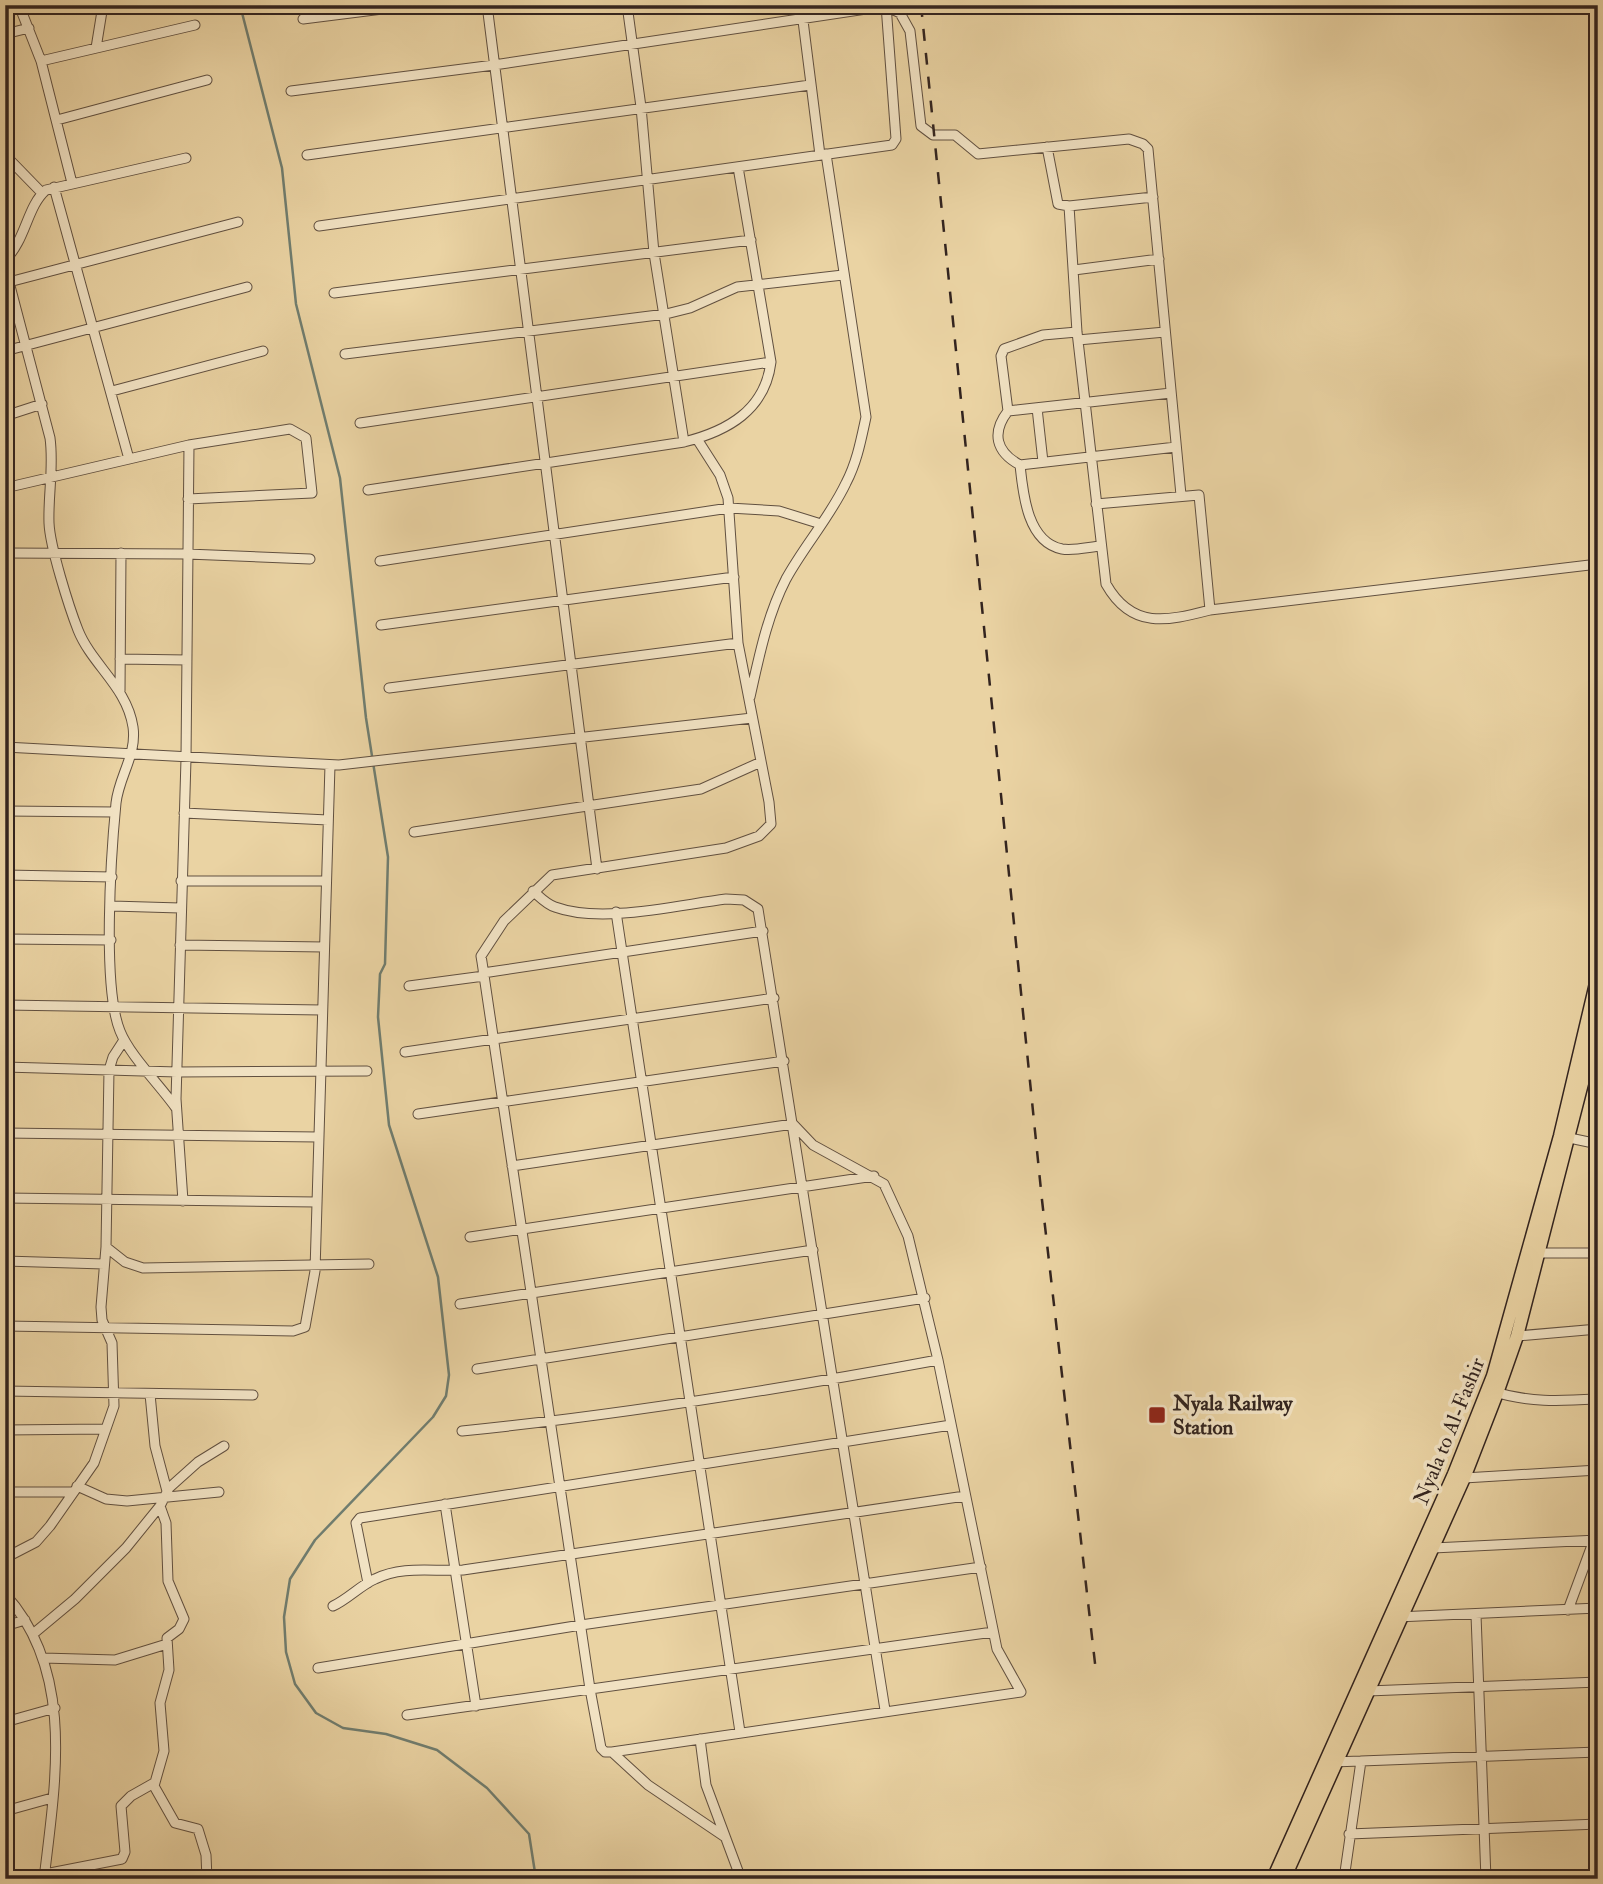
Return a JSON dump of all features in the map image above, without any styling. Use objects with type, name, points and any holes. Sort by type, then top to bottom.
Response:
[{"type":"highway","name":"Nyala to Al-Fashir","points":[[1591,1041],[1598,975]]},
{"type":"highway","name":"Nyala to Al-Fashir","points":[[1284,1879],[1356,1706],[1464,1478],[1492,1391],[1598,1021]]},
{"type":"highway","name":"Nyala to Al-Fashir","points":[[1356,1706],[1368,1691],[1517,1336],[1539,1253],[1564,1136]]},
{"type":"highway","name":"Nyala to Al-Fashir","points":[[1273,1879],[1331,1762]]},
{"type":"street","points":[[19,5],[41,61],[72,183]]},
{"type":"street","points":[[96,48],[103,5]]},
{"type":"street","points":[[303,19],[414,5]]},
{"type":"street","points":[[487,5],[597,869]]},
{"type":"street","points":[[627,5],[649,179],[654,253],[666,314],[684,442]]},
{"type":"street","points":[[749,702],[760,649],[774,608],[786,580],[852,472],[866,417],[810,85],[801,5]]},
{"type":"street","points":[[291,91],[495,65],[803,21],[886,6],[900,13],[910,31],[922,126],[933,135],[955,135],[978,154],[1129,139],[1143,144],[1147,149],[1181,495]]},
{"type":"street","points":[[319,226],[890,145],[895,141],[886,6]]},
{"type":"street","points":[[41,61],[195,25]]},
{"type":"street","points":[[5,34],[29,28]]},
{"type":"street","points":[[57,120],[207,80]]},
{"type":"street","points":[[307,155],[810,85]]},
{"type":"street","points":[[1047,147],[1058,204],[1069,206],[1153,197]]},
{"type":"street","points":[[5,155],[42,193]]},
{"type":"street","points":[[5,260],[20,243],[42,193],[54,187],[186,158]]},
{"type":"street","points":[[368,490],[684,442],[697,439],[736,419],[759,401],[765,390],[771,362],[738,167]]},
{"type":"street","points":[[54,187],[129,459]]},
{"type":"street","points":[[1069,206],[1078,336],[1106,584],[1113,596],[1133,613],[1171,621],[1210,610],[1598,564]]},
{"type":"street","points":[[9,282],[238,222]]},
{"type":"street","points":[[334,293],[520,267],[751,240]]},
{"type":"street","points":[[1074,270],[1159,259]]},
{"type":"street","points":[[5,267],[50,438],[53,477],[49,527],[55,552],[80,636],[120,692],[133,726],[133,752],[118,789],[115,813],[111,906],[114,1008],[124,1040],[176,1108]]},
{"type":"street","points":[[345,354],[666,314],[690,308],[727,290],[759,283],[843,275]]},
{"type":"street","points":[[5,351],[247,287]]},
{"type":"street","points":[[1165,332],[1043,335],[1004,349],[1001,356],[1008,411],[999,424],[998,443],[1007,458],[1020,465],[1176,447]]},
{"type":"street","points":[[112,391],[263,351]]},
{"type":"street","points":[[360,423],[771,362]]},
{"type":"street","points":[[1008,411],[1171,393]]},
{"type":"street","points":[[5,416],[42,404]]},
{"type":"street","points":[[1037,408],[1043,462]]},
{"type":"street","points":[[5,488],[189,445],[290,429],[306,438],[313,492],[188,499]]},
{"type":"street","points":[[697,439],[720,475],[729,508],[738,643],[772,818],[769,827],[759,836],[739,845],[710,852],[556,874],[533,891],[486,945],[481,956],[601,1750],[612,1752],[1021,1692],[1003,1663],[993,1632],[925,1298],[908,1236],[891,1195],[874,1176],[813,1144],[793,1124]]},
{"type":"street","points":[[183,1201],[176,1137],[176,1108],[186,759],[189,445]]},
{"type":"street","points":[[1020,465],[1028,515],[1051,545],[1064,550],[1101,546]]},
{"type":"street","points":[[1096,504],[1199,495],[1210,610]]},
{"type":"street","points":[[380,561],[729,508],[779,511],[821,524]]},
{"type":"street","points":[[5,553],[187,554],[310,559]]},
{"type":"street","points":[[120,692],[121,553]]},
{"type":"street","points":[[381,625],[734,577]]},
{"type":"street","points":[[389,688],[738,643]]},
{"type":"street","points":[[120,659],[187,660]]},
{"type":"street","points":[[5,747],[330,765],[751,718]]},
{"type":"street","points":[[414,832],[702,789],[761,761]]},
{"type":"street","points":[[5,1326],[301,1330],[307,1324],[315,1264],[330,765]]},
{"type":"street","points":[[5,811],[115,813]]},
{"type":"street","points":[[184,813],[327,820]]},
{"type":"street","points":[[5,875],[112,877]]},
{"type":"street","points":[[181,881],[326,881]]},
{"type":"street","points":[[533,891],[545,903],[561,909],[615,912],[735,899],[757,907],[774,998],[885,1710]]},
{"type":"street","points":[[111,906],[180,908]]},
{"type":"street","points":[[615,912],[653,1145],[740,1732]]},
{"type":"street","points":[[410,986],[763,931]]},
{"type":"street","points":[[5,939],[111,940]]},
{"type":"street","points":[[180,945],[324,947]]},
{"type":"street","points":[[405,1052],[774,998]]},
{"type":"street","points":[[5,1005],[322,1010]]},
{"type":"street","points":[[5,1558],[43,1535],[94,1463],[114,1406],[113,1343],[105,1326],[101,1300],[108,1200],[109,1070],[113,1057],[124,1040]]},
{"type":"street","points":[[418,1115],[783,1061]]},
{"type":"street","points":[[5,1067],[177,1072],[367,1071]]},
{"type":"street","points":[[512,1166],[793,1124]]},
{"type":"street","points":[[5,1133],[108,1137],[318,1137]]},
{"type":"street","points":[[1564,1136],[1598,1144]]},
{"type":"street","points":[[470,1237],[874,1176]]},
{"type":"street","points":[[5,1198],[316,1202]]},
{"type":"street","points":[[106,1247],[125,1262],[143,1268],[369,1264]]},
{"type":"street","points":[[460,1304],[813,1251]]},
{"type":"street","points":[[1539,1253],[1598,1253]]},
{"type":"street","points":[[5,1261],[104,1264]]},
{"type":"street","points":[[477,1369],[925,1298]]},
{"type":"street","points":[[1517,1336],[1598,1329]]},
{"type":"street","points":[[462,1431],[551,1422],[833,1379],[938,1360]]},
{"type":"street","points":[[5,1391],[253,1395]]},
{"type":"street","points":[[1492,1391],[1545,1401],[1598,1399]]},
{"type":"street","points":[[150,1394],[154,1441],[166,1494]]},
{"type":"street","points":[[368,1583],[356,1520],[951,1425]]},
{"type":"street","points":[[5,1430],[105,1429]]},
{"type":"street","points":[[33,1634],[106,1569],[160,1506],[166,1494],[198,1462],[223,1446]]},
{"type":"street","points":[[1464,1478],[1598,1470]]},
{"type":"street","points":[[5,1492],[75,1489],[122,1501],[166,1494],[219,1492]]},
{"type":"street","points":[[333,1606],[368,1583],[395,1573],[428,1569],[455,1570],[570,1555],[965,1496]]},
{"type":"street","points":[[445,1504],[476,1706]]},
{"type":"street","points":[[160,1506],[166,1523],[168,1581],[184,1619],[179,1629],[167,1636],[169,1670],[160,1703],[164,1751],[154,1783],[163,1806],[175,1823],[198,1829],[206,1855],[207,1879]]},
{"type":"street","points":[[1568,1610],[1598,1529]]},
{"type":"street","points":[[1433,1548],[1596,1540]]},
{"type":"street","points":[[318,1668],[581,1625],[981,1567]]},
{"type":"street","points":[[5,1594],[33,1634],[43,1658],[55,1708],[55,1765],[45,1877],[122,1859],[125,1852],[121,1806],[131,1796],[154,1783]]},
{"type":"street","points":[[1397,1617],[1598,1608]]},
{"type":"street","points":[[1476,1615],[1486,1879]]},
{"type":"street","points":[[5,1626],[25,1620]]},
{"type":"street","points":[[407,1715],[993,1632]]},
{"type":"street","points":[[43,1658],[115,1660],[167,1644]]},
{"type":"street","points":[[1368,1691],[1598,1682]]},
{"type":"street","points":[[5,1722],[55,1708]]},
{"type":"street","points":[[700,1739],[703,1774],[741,1879]]},
{"type":"street","points":[[612,1752],[648,1785],[727,1838]]},
{"type":"street","points":[[1331,1762],[1598,1752]]},
{"type":"street","points":[[1344,1879],[1361,1761]]},
{"type":"street","points":[[5,1811],[52,1798]]},
{"type":"street","points":[[1349,1835],[1598,1824]]},
{"type":"waterway","points":[[240,5],[282,168],[296,304],[340,478],[366,718],[388,857],[385,964],[380,974],[378,1017],[389,1125],[438,1277],[449,1375],[446,1396],[433,1417],[315,1540],[290,1579],[284,1617],[286,1652],[295,1684],[316,1713],[343,1728],[386,1734],[437,1750],[487,1788],[529,1834],[536,1879]]},
{"type":"railway","points":[[921,5],[1042,1200],[1096,1672]]},
{"type":"place","name":"Nyala Railway Station","points":[[1157,1415]]}]
